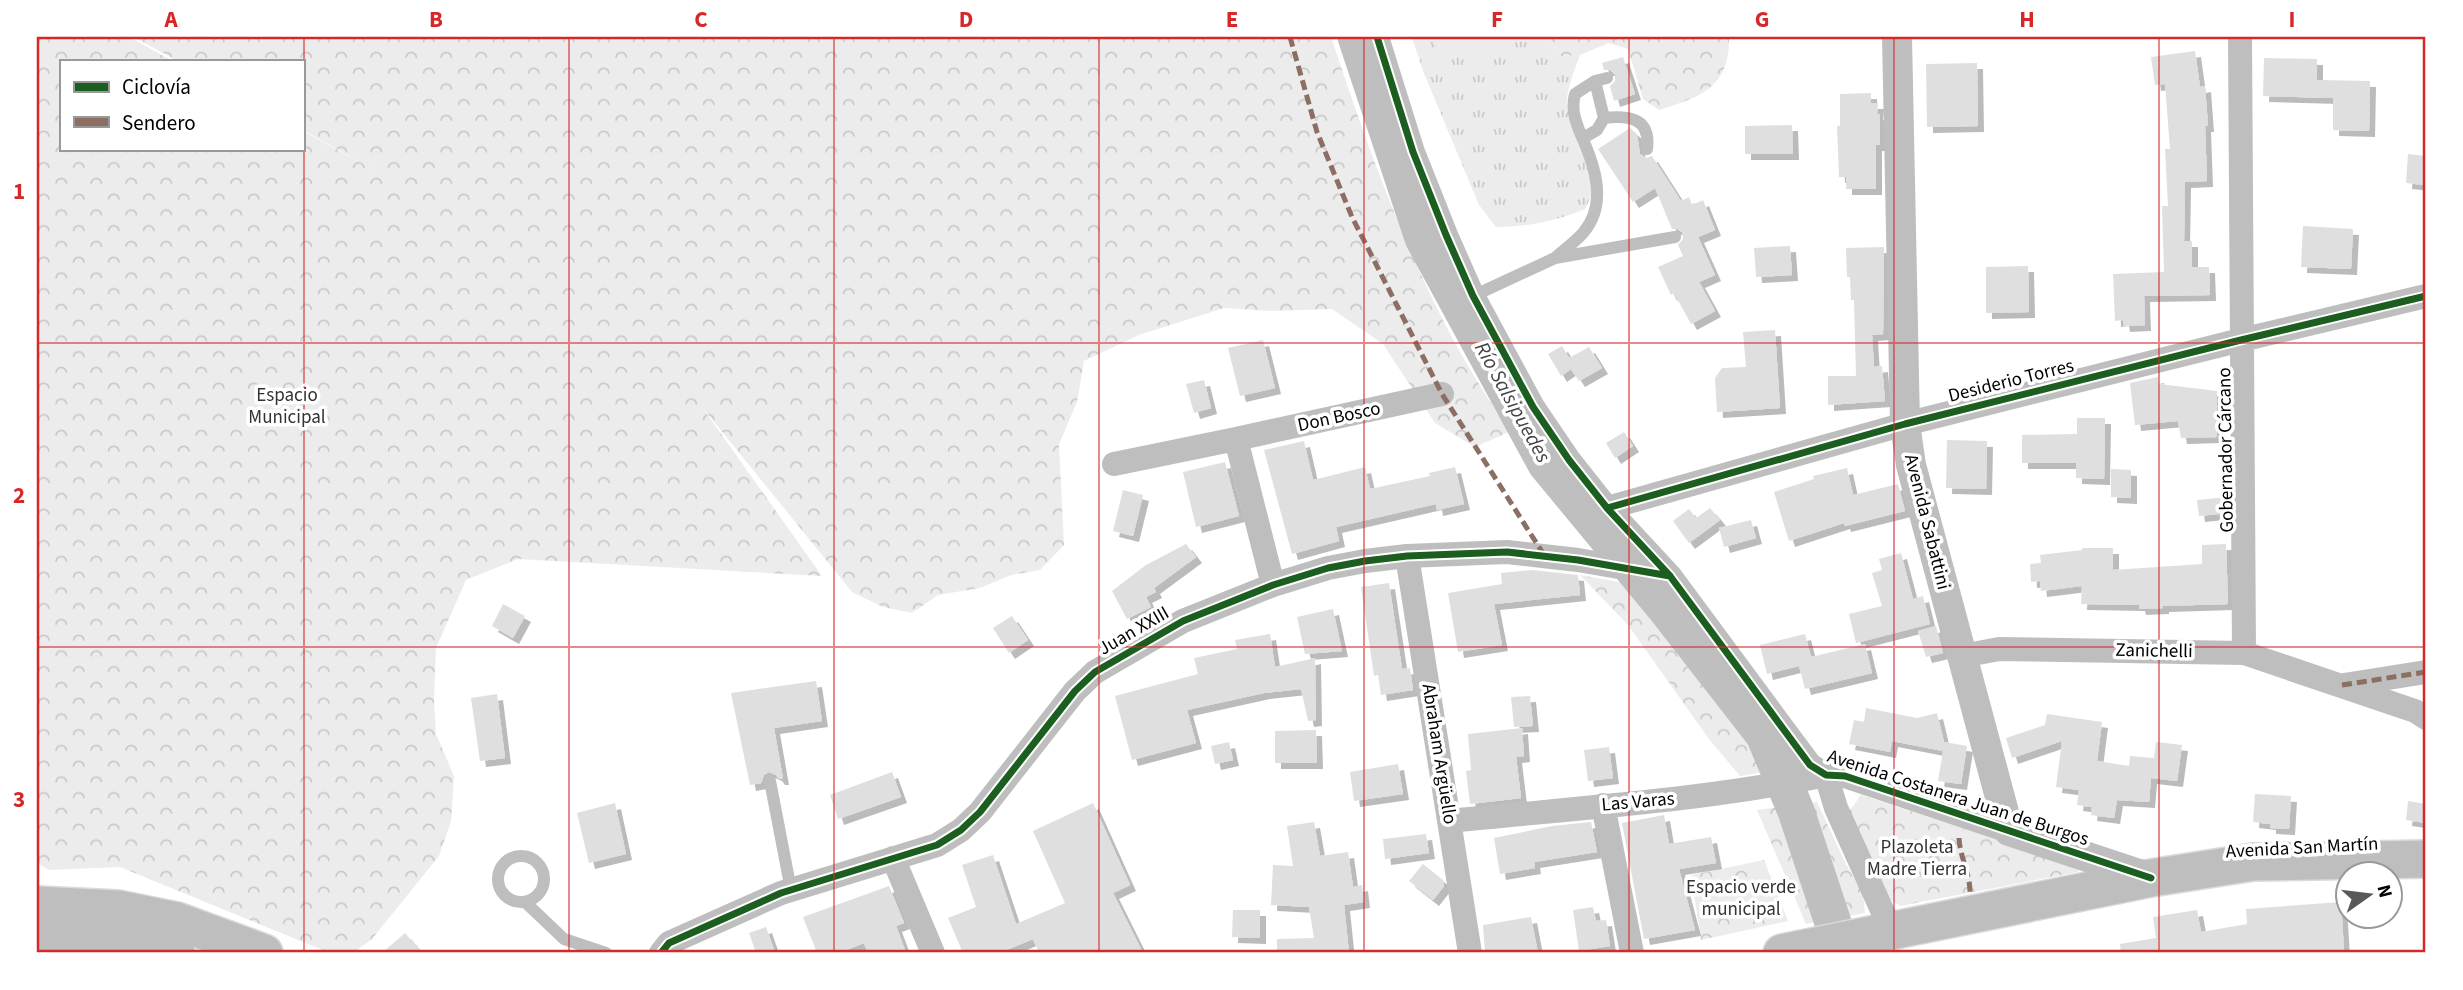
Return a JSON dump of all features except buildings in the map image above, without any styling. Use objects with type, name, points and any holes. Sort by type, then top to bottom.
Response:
[{"type":"main road","name":"Avenida San Martín","points":[[1796,950],[2151,878],[2253,862],[2426,859]]},
{"type":"main road","points":[[37,905],[118,909],[177,921],[264,953]]},
{"type":"main road","points":[[42,931],[140,944],[176,953]]},
{"type":"street","name":"Avenida Costanera Juan de Burgos","points":[[1377,37],[1413,152],[1473,296],[1533,407],[1569,460],[1663,575],[1810,765],[1826,775],[1845,776],[2151,878]]},
{"type":"street","name":"Avenida Sabattini","points":[[1897,37],[1905,424],[1911,466],[2009,831]]},
{"type":"street","name":"Gobernador Cárcano","points":[[2240,37],[2244,653]]},
{"type":"street","name":"Desiderio Torres","points":[[1607,508],[1905,424],[2426,296]]},
{"type":"street","name":"Don Bosco","points":[[1114,464],[1443,394]]},
{"type":"street","points":[[1236,439],[1273,585]]},
{"type":"street","name":"Juan XXIII","points":[[661,953],[669,943],[791,890],[937,845],[961,830],[980,813],[1075,691],[1095,672],[1194,616],[1273,585],[1328,568],[1407,556],[1507,552],[1578,560],[1663,575]]},
{"type":"street","name":"Abraham Argüello","points":[[1407,556],[1470,953]]},
{"type":"street","name":"Zanichelli","points":[[1962,656],[1999,649],[2244,653],[2415,711],[2426,718]]},
{"type":"street","name":"Zanichelli","points":[[2342,685],[2426,672]]},
{"type":"street","name":"Avenida Costanera Juan de Burgos","points":[[1826,775],[1836,808],[1891,930]]},
{"type":"street","name":"Las Varas","points":[[1449,821],[1758,789],[1826,775]]},
{"type":"street","points":[[1603,805],[1632,953]]},
{"type":"street","points":[[893,858],[933,953]]},
{"type":"lane","points":[[1555,258],[1584,232],[1597,210],[1598,190],[1572,107],[1575,94],[1601,79],[1604,118],[1597,130],[1583,138]]},
{"type":"lane","points":[[1604,118],[1634,119],[1643,125],[1649,139],[1647,149]]},
{"type":"lane","points":[[1473,296],[1555,258],[1675,237]]},
{"type":"lane","points":[[770,781],[791,890]]},
{"type":"lane","points":[[525,902],[564,939],[606,953]]},
{"type":"green space","name":"Espacio Municipal","points":[[37,37],[129,37],[171,60],[60,60],[60,150],[304,150],[304,132],[374,170],[304,131],[304,60],[176,60],[133,37],[1331,37],[1372,155],[1419,270],[1456,345],[1509,432],[1475,447],[1435,423],[1383,344],[1332,309],[1273,311],[1224,308],[1139,335],[1084,361],[1077,402],[1059,444],[1064,545],[1040,570],[1011,575],[980,588],[938,595],[912,613],[883,607],[852,592],[702,407],[822,576],[518,559],[466,580],[436,648],[436,734],[454,776],[451,821],[439,856],[372,939],[353,953],[330,953],[120,867],[49,870],[37,863]]},
{"type":"green space","points":[[1412,37],[1551,37],[1561,56],[1580,55],[1571,81],[1567,110],[1592,184],[1591,196],[1585,209],[1541,223],[1496,227],[1479,205],[1423,71]]},
{"type":"green space","points":[[1435,37],[1545,37],[1546,38],[1437,54]]},
{"type":"green space","points":[[1551,37],[1729,37],[1728,54],[1718,79],[1700,94],[1659,110],[1643,99],[1628,49],[1609,43],[1580,55],[1561,56]]},
{"type":"green space","points":[[1580,575],[1663,590],[1792,763],[1788,768],[1740,776],[1709,739],[1628,625]]},
{"type":"green space","name":"Plazoleta Madre Tierra","points":[[1861,795],[2079,866],[2078,872],[1900,906],[1885,896],[1848,813]]},
{"type":"green space","points":[[1817,802],[1863,894],[1865,913],[1806,924],[1757,810]]},
{"type":"green space","name":"Espacio verde municipal","points":[[1764,860],[1788,921],[1701,940],[1691,875]]},
{"type":"waterway","name":"Río Salsipuedes","points":[[1356,37],[1423,238],[1546,464],[1665,608],[1764,735],[1796,811],[1843,953]]},
{"type":"marked path","points":[[1290,37],[1317,132],[1352,217],[1442,394],[1544,555]]},
{"type":"marked path","points":[[2342,685],[2426,672]]},
{"type":"marked path","points":[[1959,838],[1970,893]]},
{"type":"cycle path","points":[[1377,37],[1413,152],[1446,235],[1473,296],[1533,407],[1569,460],[1607,508],[1670,576],[1810,765],[1826,775],[1845,776],[2151,878]]},
{"type":"cycle path","points":[[1607,508],[1905,424],[2426,296]]},
{"type":"cycle path","points":[[661,953],[669,943],[781,893],[937,845],[961,830],[980,812],[1075,691],[1095,672],[1183,621],[1273,585],[1328,568],[1365,561],[1407,556],[1507,552],[1578,560],[1670,576]]}]
